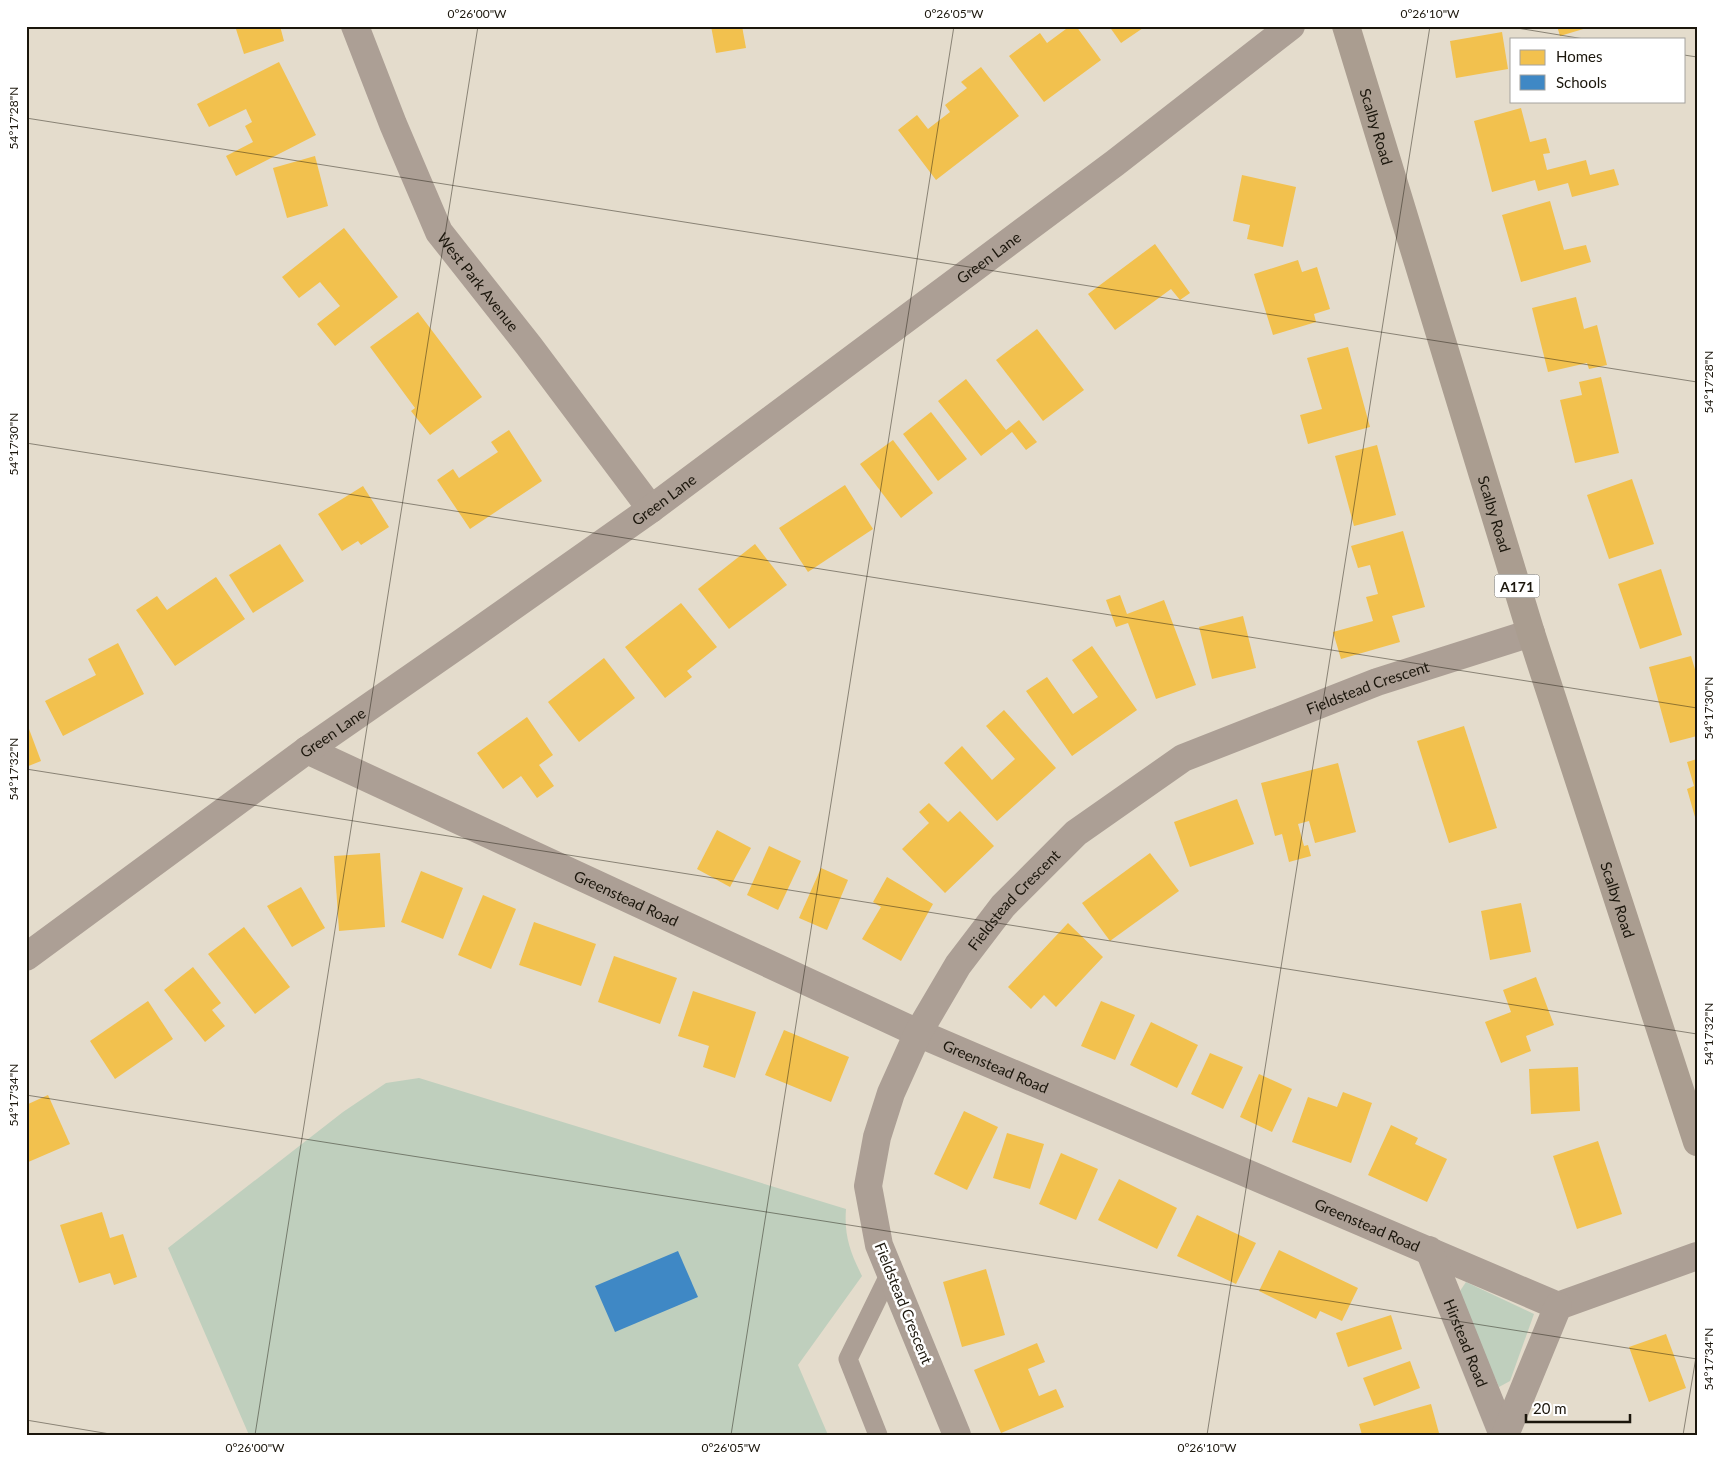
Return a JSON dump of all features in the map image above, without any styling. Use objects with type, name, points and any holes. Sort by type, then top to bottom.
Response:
[{"type":"highway","name":"Scalby Road","points":[[1346,26],[1531,633],[1697,1142]]},
{"type":"street","name":"West Park Avenue","points":[[355,26],[393,124],[439,232],[529,346],[651,509]]},
{"type":"street","name":"Green Lane","points":[[26,957],[307,750],[651,509],[1114,164],[1291,26]]},
{"type":"street","name":"Fieldstead Crescent","points":[[957,1435],[879,1245],[868,1186],[877,1137],[890,1093],[918,1033],[958,965],[1003,906],[1076,833],[1183,758],[1377,682],[1531,633]]},
{"type":"street","name":"Greenstead Road","points":[[307,750],[918,1033],[1558,1306]]},
{"type":"street","name":"Hirstead Road","points":[[1429,1250],[1504,1435]]},
{"type":"street","points":[[1504,1435],[1558,1306],[1697,1256]]},
{"type":"lane","points":[[878,1435],[848,1359],[890,1273]]},
{"type":"green space","points":[[419,1078],[846,1209],[846,1227],[849,1243],[862,1276],[798,1365],[828,1435],[249,1435],[168,1248],[343,1112],[386,1083]]},
{"type":"green space","points":[[1466,1282],[1534,1314],[1510,1381],[1499,1387],[1458,1294]]},
{"type":"building: Homes","points":[[235,26],[280,26],[284,41],[244,54]]},
{"type":"building: Homes","points":[[711,26],[742,26],[746,48],[716,53]]},
{"type":"building: Homes","points":[[1070,26],[1076,26],[1101,60],[1044,102],[1009,56],[1040,33],[1047,43]]},
{"type":"building: Homes","points":[[1109,26],[1146,26],[1121,43]]},
{"type":"building: Homes","points":[[1557,26],[1590,26],[1590,27],[1560,36]]},
{"type":"building: Homes","points":[[1502,32],[1508,69],[1456,78],[1450,41]]},
{"type":"building: Homes","points":[[279,62],[316,135],[236,176],[226,156],[253,142],[245,126],[252,122],[246,109],[209,127],[197,104]]},
{"type":"building: Homes","points":[[981,67],[1019,116],[936,180],[898,130],[917,115],[928,129],[950,112],[945,105],[967,88],[961,82]]},
{"type":"building: Homes","points":[[1521,108],[1530,142],[1546,138],[1550,153],[1543,154],[1547,170],[1586,160],[1590,175],[1614,169],[1619,185],[1572,197],[1568,183],[1538,191],[1535,180],[1492,192],[1474,121]]},
{"type":"building: Homes","points":[[315,156],[328,206],[287,218],[273,168]]},
{"type":"building: Homes","points":[[1242,175],[1296,187],[1283,247],[1247,239],[1250,225],[1233,221]]},
{"type":"building: Homes","points":[[1550,201],[1564,250],[1586,245],[1591,262],[1521,282],[1502,215]]},
{"type":"building: Homes","points":[[344,228],[398,297],[335,346],[317,324],[340,306],[320,282],[299,298],[282,277]]},
{"type":"building: Homes","points":[[1155,244],[1190,293],[1180,300],[1171,289],[1115,330],[1088,294]]},
{"type":"building: Homes","points":[[1298,260],[1302,272],[1317,267],[1330,309],[1314,314],[1316,322],[1273,335],[1254,274]]},
{"type":"building: Homes","points":[[1576,297],[1584,329],[1597,325],[1607,365],[1589,369],[1587,363],[1548,372],[1532,308]]},
{"type":"building: Homes","points":[[418,312],[482,397],[430,435],[411,411],[415,408],[370,347]]},
{"type":"building: Homes","points":[[1037,329],[1084,390],[1043,421],[996,360]]},
{"type":"building: Homes","points":[[1348,347],[1370,427],[1308,444],[1300,415],[1322,409],[1307,358]]},
{"type":"building: Homes","points":[[1601,377],[1619,453],[1575,463],[1560,400],[1582,395],[1579,382]]},
{"type":"building: Homes","points":[[966,379],[1006,430],[1019,420],[1037,442],[1026,450],[1012,432],[981,456],[938,401]]},
{"type":"building: Homes","points":[[931,412],[967,459],[938,481],[903,434]]},
{"type":"building: Homes","points":[[509,430],[542,481],[470,529],[437,480],[453,469],[459,478],[498,452],[491,442]]},
{"type":"building: Homes","points":[[893,440],[933,493],[901,518],[860,464]]},
{"type":"building: Homes","points":[[1377,445],[1396,515],[1354,526],[1335,456]]},
{"type":"building: Homes","points":[[1632,479],[1654,544],[1609,559],[1587,495]]},
{"type":"building: Homes","points":[[845,485],[873,529],[808,572],[779,528]]},
{"type":"building: Homes","points":[[363,486],[389,527],[361,545],[358,541],[342,551],[318,514]]},
{"type":"building: Homes","points":[[1403,531],[1425,607],[1392,616],[1400,642],[1341,659],[1333,632],[1373,621],[1366,597],[1378,594],[1370,565],[1358,568],[1351,546]]},
{"type":"building: Homes","points":[[280,544],[304,581],[253,613],[229,575]]},
{"type":"building: Homes","points":[[755,544],[787,585],[729,629],[698,589]]},
{"type":"building: Homes","points":[[1661,569],[1682,635],[1640,649],[1618,584]]},
{"type":"building: Homes","points":[[216,577],[245,619],[175,666],[136,610],[157,596],[167,610]]},
{"type":"building: Homes","points":[[1120,595],[1127,614],[1164,600],[1196,685],[1156,699],[1128,623],[1116,627],[1106,600]]},
{"type":"building: Homes","points":[[681,603],[717,647],[687,671],[692,677],[665,698],[625,647]]},
{"type":"building: Homes","points":[[1243,616],[1256,668],[1212,679],[1199,627]]},
{"type":"building: Homes","points":[[118,643],[144,694],[63,736],[45,701],[96,675],[88,659]]},
{"type":"building: Homes","points":[[1092,646],[1137,710],[1072,756],[1026,691],[1047,677],[1073,714],[1098,697],[1072,660]]},
{"type":"building: Homes","points":[[1691,656],[1697,676],[1697,736],[1670,743],[1649,667]]},
{"type":"building: Homes","points":[[604,658],[635,698],[579,742],[548,702]]},
{"type":"building: Homes","points":[[1004,710],[1056,768],[997,821],[944,763],[962,746],[992,780],[1015,759],[986,726]]},
{"type":"building: Homes","points":[[527,717],[553,755],[539,765],[554,786],[537,798],[521,776],[503,789],[477,753]]},
{"type":"building: Homes","points":[[26,721],[41,761],[26,767]]},
{"type":"building: Homes","points":[[1464,726],[1497,828],[1449,843],[1417,741]]},
{"type":"building: Homes","points":[[1697,759],[1697,816],[1695,817],[1687,789],[1694,786],[1687,762]]},
{"type":"building: Homes","points":[[1338,763],[1356,832],[1315,843],[1309,821],[1298,824],[1304,846],[1308,845],[1311,856],[1289,862],[1282,834],[1275,836],[1261,783]]},
{"type":"building: Homes","points":[[1237,799],[1254,844],[1190,867],[1174,822]]},
{"type":"building: Homes","points":[[929,803],[948,822],[960,811],[994,846],[945,893],[902,849],[929,823],[919,812]]},
{"type":"building: Homes","points":[[717,830],[751,848],[730,887],[697,869]]},
{"type":"building: Homes","points":[[769,846],[801,861],[778,910],[747,895]]},
{"type":"building: Homes","points":[[380,853],[385,927],[339,931],[334,856]]},
{"type":"building: Homes","points":[[1150,853],[1179,891],[1110,941],[1082,903]]},
{"type":"building: Homes","points":[[821,868],[848,880],[827,930],[799,918]]},
{"type":"building: Homes","points":[[421,871],[463,888],[443,939],[401,922]]},
{"type":"building: Homes","points":[[887,877],[933,904],[901,961],[862,939],[881,907],[873,902]]},
{"type":"building: Homes","points":[[301,887],[325,928],[292,947],[267,906]]},
{"type":"building: Homes","points":[[483,895],[516,909],[491,969],[458,955]]},
{"type":"building: Homes","points":[[1521,903],[1531,952],[1490,960],[1481,911]]},
{"type":"building: Homes","points":[[534,922],[596,944],[581,986],[519,965]]},
{"type":"building: Homes","points":[[1068,923],[1103,957],[1056,1007],[1044,995],[1031,1009],[1008,987]]},
{"type":"building: Homes","points":[[244,927],[290,987],[255,1014],[208,954]]},
{"type":"building: Homes","points":[[614,956],[677,978],[660,1024],[598,1002]]},
{"type":"building: Homes","points":[[193,967],[221,1003],[212,1010],[225,1026],[205,1042],[164,990]]},
{"type":"building: Homes","points":[[1536,977],[1554,1025],[1526,1036],[1531,1051],[1501,1063],[1485,1022],[1511,1012],[1503,990]]},
{"type":"building: Homes","points":[[693,991],[756,1012],[735,1078],[703,1067],[709,1046],[678,1036]]},
{"type":"building: Homes","points":[[148,1001],[173,1039],[115,1079],[90,1041]]},
{"type":"building: Homes","points":[[1101,1001],[1135,1015],[1115,1060],[1081,1046]]},
{"type":"building: Homes","points":[[1151,1022],[1198,1045],[1177,1088],[1130,1065]]},
{"type":"building: Homes","points":[[784,1030],[849,1057],[831,1102],[765,1075]]},
{"type":"building: Homes","points":[[1210,1053],[1243,1067],[1223,1109],[1191,1094]]},
{"type":"building: Homes","points":[[1578,1067],[1580,1111],[1531,1114],[1529,1069]]},
{"type":"building: Homes","points":[[1259,1074],[1292,1089],[1272,1132],[1240,1117]]},
{"type":"building: Homes","points":[[1343,1092],[1372,1103],[1351,1163],[1292,1142],[1308,1097],[1337,1107]]},
{"type":"building: Homes","points":[[48,1095],[70,1144],[26,1163],[26,1105]]},
{"type":"building: Homes","points":[[964,1111],[998,1127],[967,1190],[934,1174]]},
{"type":"building: Homes","points":[[1391,1125],[1418,1138],[1415,1144],[1447,1159],[1427,1202],[1368,1175]]},
{"type":"building: Homes","points":[[1007,1133],[1044,1144],[1030,1189],[993,1178]]},
{"type":"building: Homes","points":[[1598,1141],[1622,1214],[1577,1229],[1553,1156]]},
{"type":"building: Homes","points":[[1061,1153],[1098,1169],[1076,1220],[1039,1204]]},
{"type":"building: Homes","points":[[1119,1179],[1177,1208],[1157,1249],[1098,1220]]},
{"type":"building: Homes","points":[[102,1212],[110,1238],[123,1234],[137,1277],[114,1285],[110,1273],[79,1283],[60,1225]]},
{"type":"building: Homes","points":[[1197,1215],[1256,1243],[1236,1284],[1177,1256]]},
{"type":"building: Homes","points":[[1279,1250],[1358,1288],[1342,1321],[1320,1311],[1316,1319],[1259,1291]]},
{"type":"building: Homes","points":[[986,1269],[1005,1335],[962,1347],[943,1282]]},
{"type":"building: Homes","points":[[1391,1315],[1402,1349],[1348,1367],[1336,1333]]},
{"type":"building: Homes","points":[[1666,1334],[1686,1388],[1649,1402],[1629,1347]]},
{"type":"building: Homes","points":[[1037,1343],[1045,1362],[1028,1369],[1039,1396],[1056,1389],[1064,1407],[1001,1433],[974,1370]]},
{"type":"building: Homes","points":[[1410,1361],[1420,1388],[1374,1406],[1363,1378]]},
{"type":"building: Homes","points":[[1431,1404],[1439,1433],[1433,1435],[1362,1435],[1359,1424]]},
{"type":"building: Schools","points":[[678,1251],[698,1297],[615,1332],[595,1286]]}]
